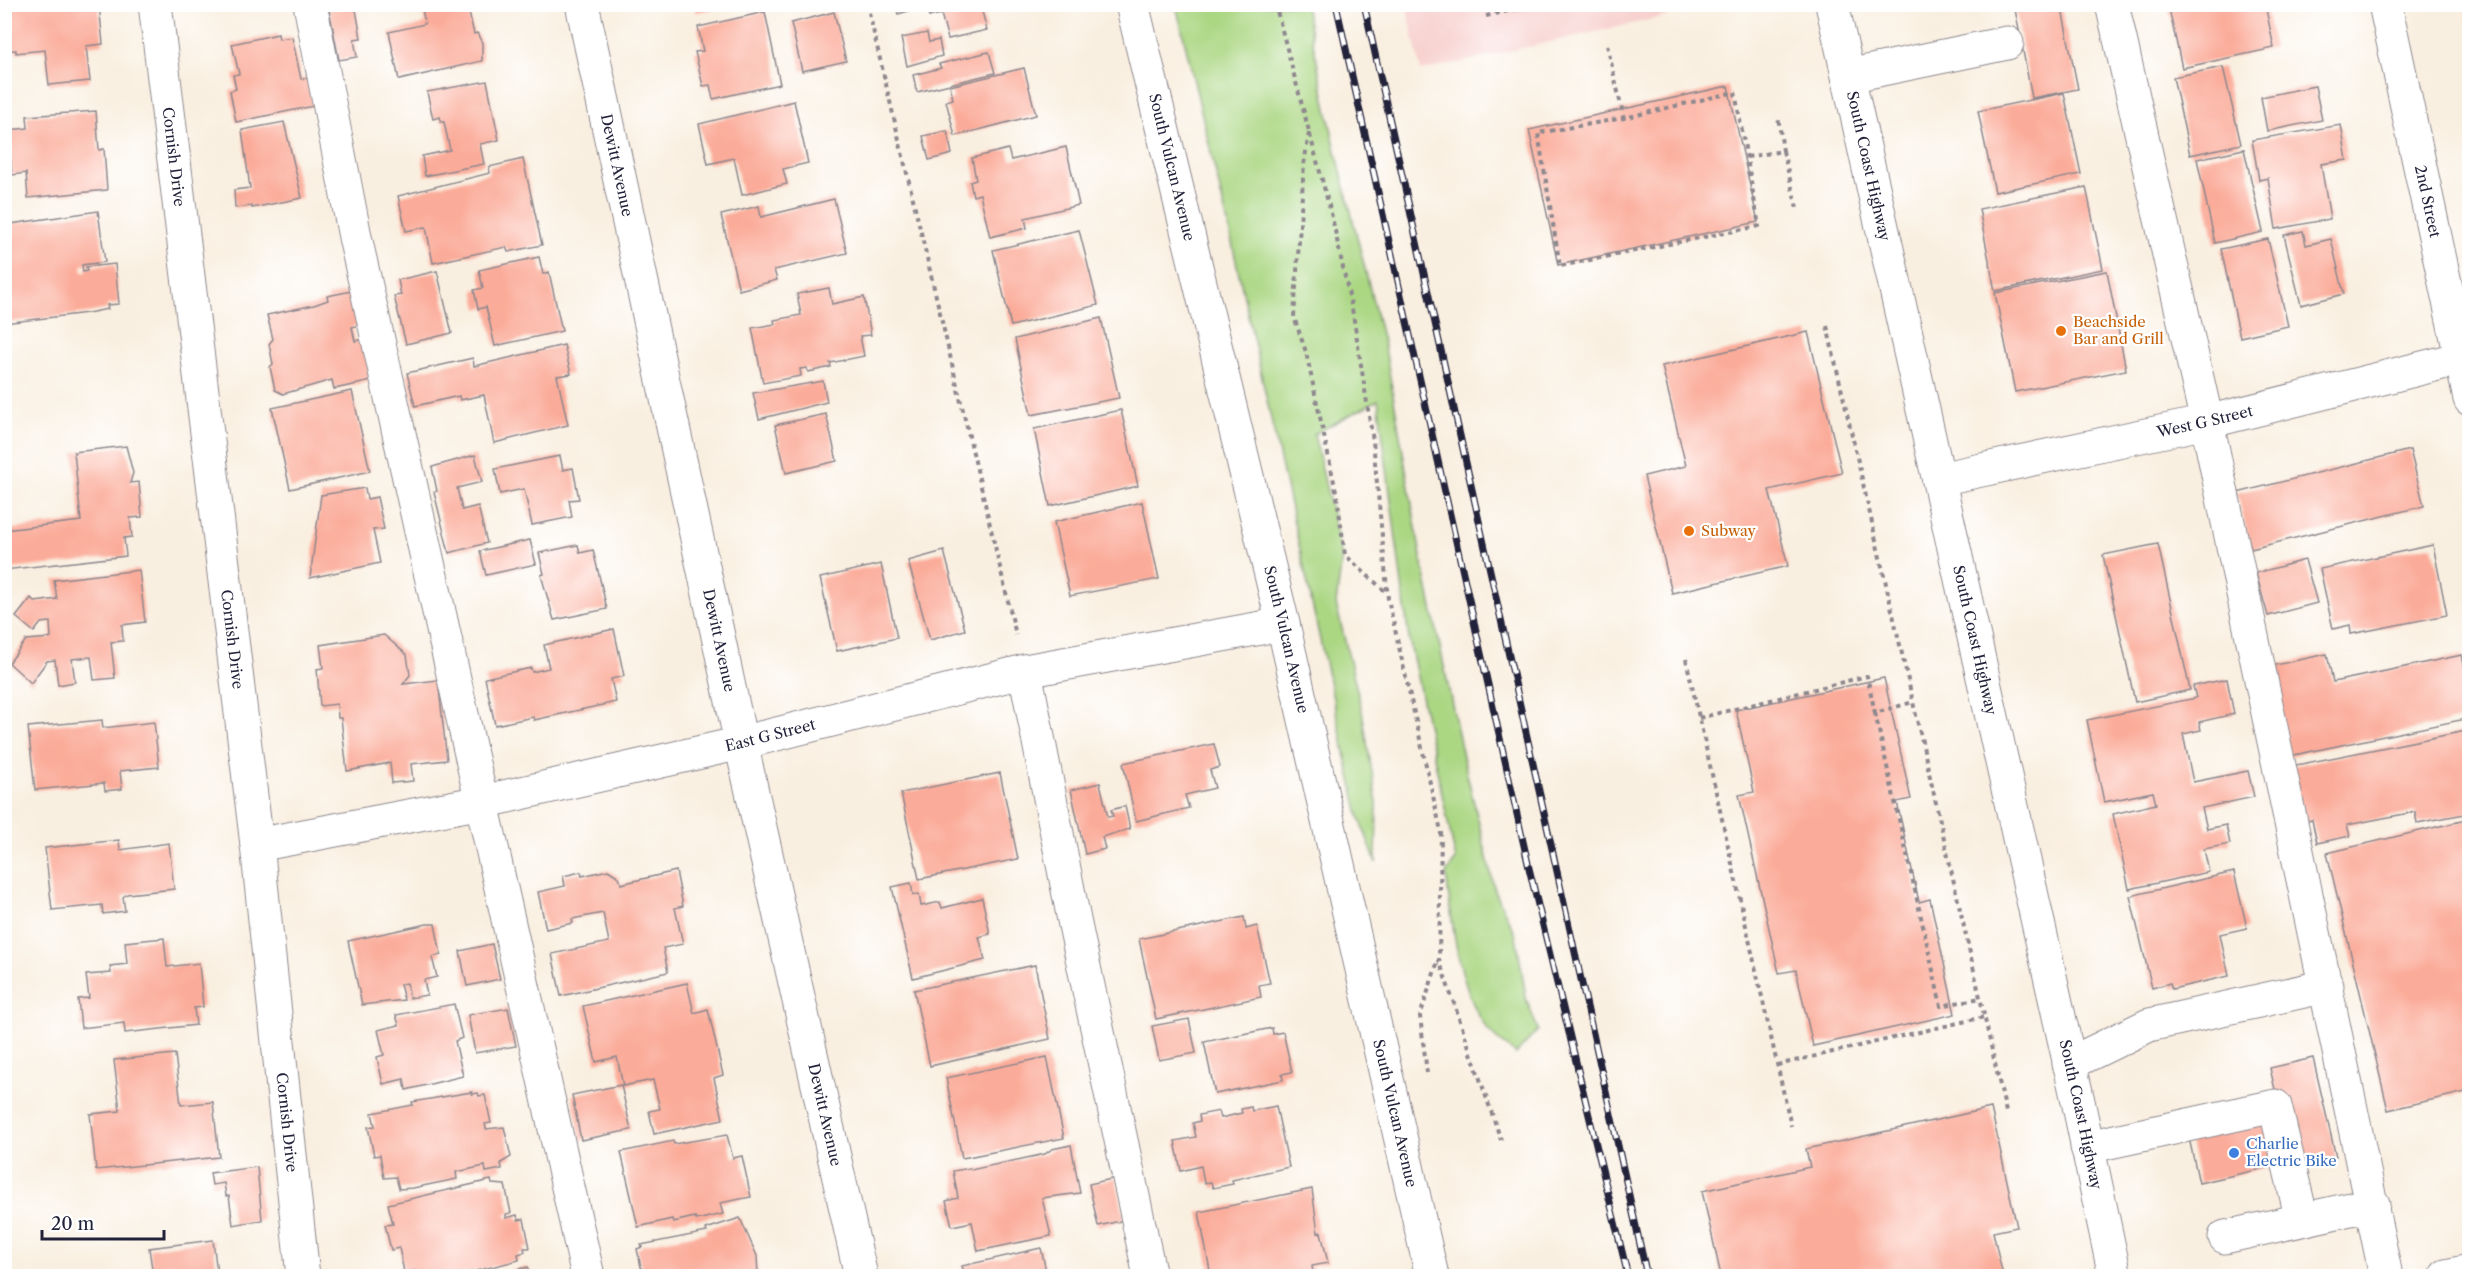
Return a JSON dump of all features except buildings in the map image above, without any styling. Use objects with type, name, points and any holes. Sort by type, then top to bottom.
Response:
[{"type":"street","name":"Cornish Drive","points":[[155,4],[257,845],[303,1276]]},
{"type":"street","points":[[310,4],[355,237],[588,1276]]},
{"type":"street","name":"Dewitt Avenue","points":[[582,4],[741,743],[861,1276]]},
{"type":"street","name":"South Vulcan Avenue","points":[[1132,4],[1283,624],[1432,1276]]},
{"type":"street","name":"South Coast Highway","points":[[1832,4],[2115,1276]]},
{"type":"street","points":[[2112,4],[2206,422],[2373,1203],[2386,1276]]},
{"type":"street","name":"2nd Street","points":[[2385,4],[2465,357],[2469,399]]},
{"type":"street","points":[[1848,76],[2007,44]]},
{"type":"street","name":"West G Street","points":[[1939,479],[2206,422],[2465,357]]},
{"type":"street","name":"East G Street","points":[[257,845],[482,802],[741,743],[1025,671],[1283,624]]},
{"type":"street","points":[[1025,671],[1074,920],[1150,1276]]},
{"type":"street","points":[[2069,1064],[2149,1025],[2327,986]]},
{"type":"street","points":[[2087,1147],[2275,1106],[2302,1220]]},
{"type":"street","points":[[2225,1237],[2373,1203]]},
{"type":"street","points":[[2446,1276],[2469,1271]]},
{"type":"path","points":[[867,4],[1025,671]]},
{"type":"path","points":[[1275,4],[1310,132],[1353,314],[1373,441],[1388,594],[1441,831],[1439,960],[1420,1016],[1427,1075]]},
{"type":"path","points":[[1486,16],[1539,4]]},
{"type":"path","points":[[1607,45],[1624,118]]},
{"type":"path","points":[[1735,92],[1759,226],[1560,266],[1538,133],[1624,118],[1735,92]]},
{"type":"path","points":[[1778,116],[1783,151],[1797,208]]},
{"type":"path","points":[[1310,132],[1304,164],[1294,316],[1306,352],[1337,496],[1345,555],[1388,594]]},
{"type":"path","points":[[1747,157],[1783,151]]},
{"type":"path","points":[[1827,326],[2006,1112]]},
{"type":"path","points":[[1686,660],[1791,1126]]},
{"type":"path","points":[[1699,718],[1867,676],[1941,1006],[1980,998]]},
{"type":"path","points":[[1875,713],[1913,702]]},
{"type":"path","points":[[1439,960],[1501,1140]]},
{"type":"path","points":[[1777,1065],[1984,1017]]},
{"type":"shaded area","points":[[1406,4],[1716,5],[1421,71]]},
{"type":"green space","points":[[1176,5],[1305,5],[1335,147],[1386,354],[1420,551],[1463,757],[1495,891],[1516,936],[1526,998],[1538,1030],[1516,1054],[1491,1033],[1480,1017],[1471,999],[1458,957],[1446,873],[1456,860],[1409,639],[1378,400],[1314,434],[1342,557],[1336,604],[1362,711],[1377,804],[1376,863],[1359,816],[1227,220]]},
{"type":"railway","points":[[1336,4],[1529,868],[1628,1276]]},
{"type":"railway","points":[[1364,4],[1647,1276]]},
{"type":"place","name":"Beachside Bar and Grill","points":[[2061,331]]},
{"type":"place","name":"Subway","points":[[1689,531]]},
{"type":"place","name":"Charlie Electric Bike","points":[[2234,1153]]}]
